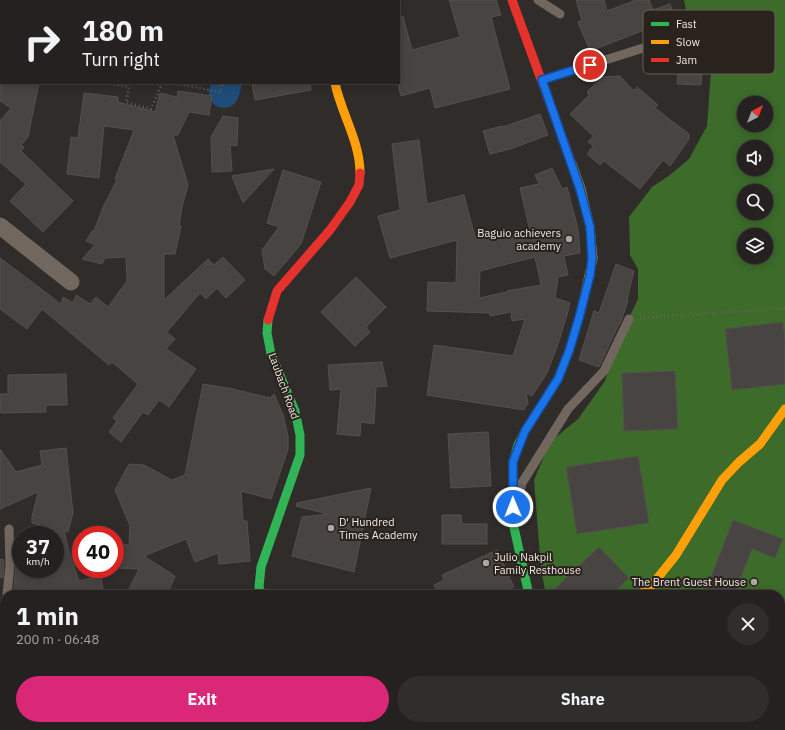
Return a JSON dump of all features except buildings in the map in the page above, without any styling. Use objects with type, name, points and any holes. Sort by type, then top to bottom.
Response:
[{"type":"street","points":[[512,0],[580,189],[590,227],[592,258],[590,275],[569,351],[558,379],[525,431],[518,445],[513,462],[513,523],[528,590]]},
{"type":"street","name":"Laubach Road","points":[[260,590],[259,587],[261,567],[300,455],[300,435],[296,411],[271,354],[267,333],[269,315],[277,291],[330,230],[350,202],[359,185],[360,171],[357,152],[352,133],[338,98],[335,84]]},
{"type":"street","points":[[0,226],[71,282]]},
{"type":"street","points":[[646,590],[652,585],[676,555],[722,480],[739,462],[760,444],[785,409]]},
{"type":"lane","points":[[538,0],[560,14]]},
{"type":"lane","points":[[542,80],[643,48]]},
{"type":"lane","points":[[513,523],[522,483],[568,409],[604,371],[629,319]]},
{"type":"lane","points":[[7,590],[10,564],[9,529]]},
{"type":"path","points":[[112,84],[129,87],[126,102],[151,109],[162,84]]},
{"type":"path","points":[[177,84],[221,92],[222,84]]},
{"type":"path","points":[[629,319],[785,308]]},
{"type":"green space","points":[[684,0],[785,0],[785,590],[545,590],[541,569],[534,480],[550,442],[578,419],[605,381],[617,343],[638,299],[638,269],[630,255],[629,217],[652,187],[670,175],[689,159],[707,126],[711,74],[775,74],[775,10],[686,10]]},
{"type":"waterway","points":[[224,93],[227,84]]},
{"type":"traffic: fast","points":[[528,590],[513,523],[513,462],[518,445],[525,431],[558,379],[569,351],[581,311]]},
{"type":"traffic: fast","points":[[260,590],[259,587],[261,567],[300,455],[300,435],[295,411],[271,354],[267,333],[268,320]]},
{"type":"traffic: slow","points":[[335,84],[341,105],[354,138],[360,173]]},
{"type":"traffic: slow","points":[[572,164],[581,189],[590,227],[593,258],[581,311]]},
{"type":"traffic: slow","points":[[646,590],[652,585],[676,555],[722,480],[739,462],[760,444],[785,409]]},
{"type":"traffic: jam","points":[[512,0],[572,164]]},
{"type":"traffic: jam","points":[[268,320],[277,291],[330,230],[350,202],[359,185],[360,173]]},
{"type":"place","name":"Baguio achievers academy","points":[[569,239]]},
{"type":"place","name":"D' Hundred Times Academy","points":[[331,528]]},
{"type":"place","name":"Julio Nakpil Family Resthouse","points":[[486,563]]},
{"type":"place","name":"The Brent Guest House","points":[[754,582]]},
{"type":"route","points":[[513,507],[513,462],[518,445],[525,431],[558,379],[569,351],[579,318],[590,275],[592,258],[590,227],[580,189],[542,80],[590,65]]}]
